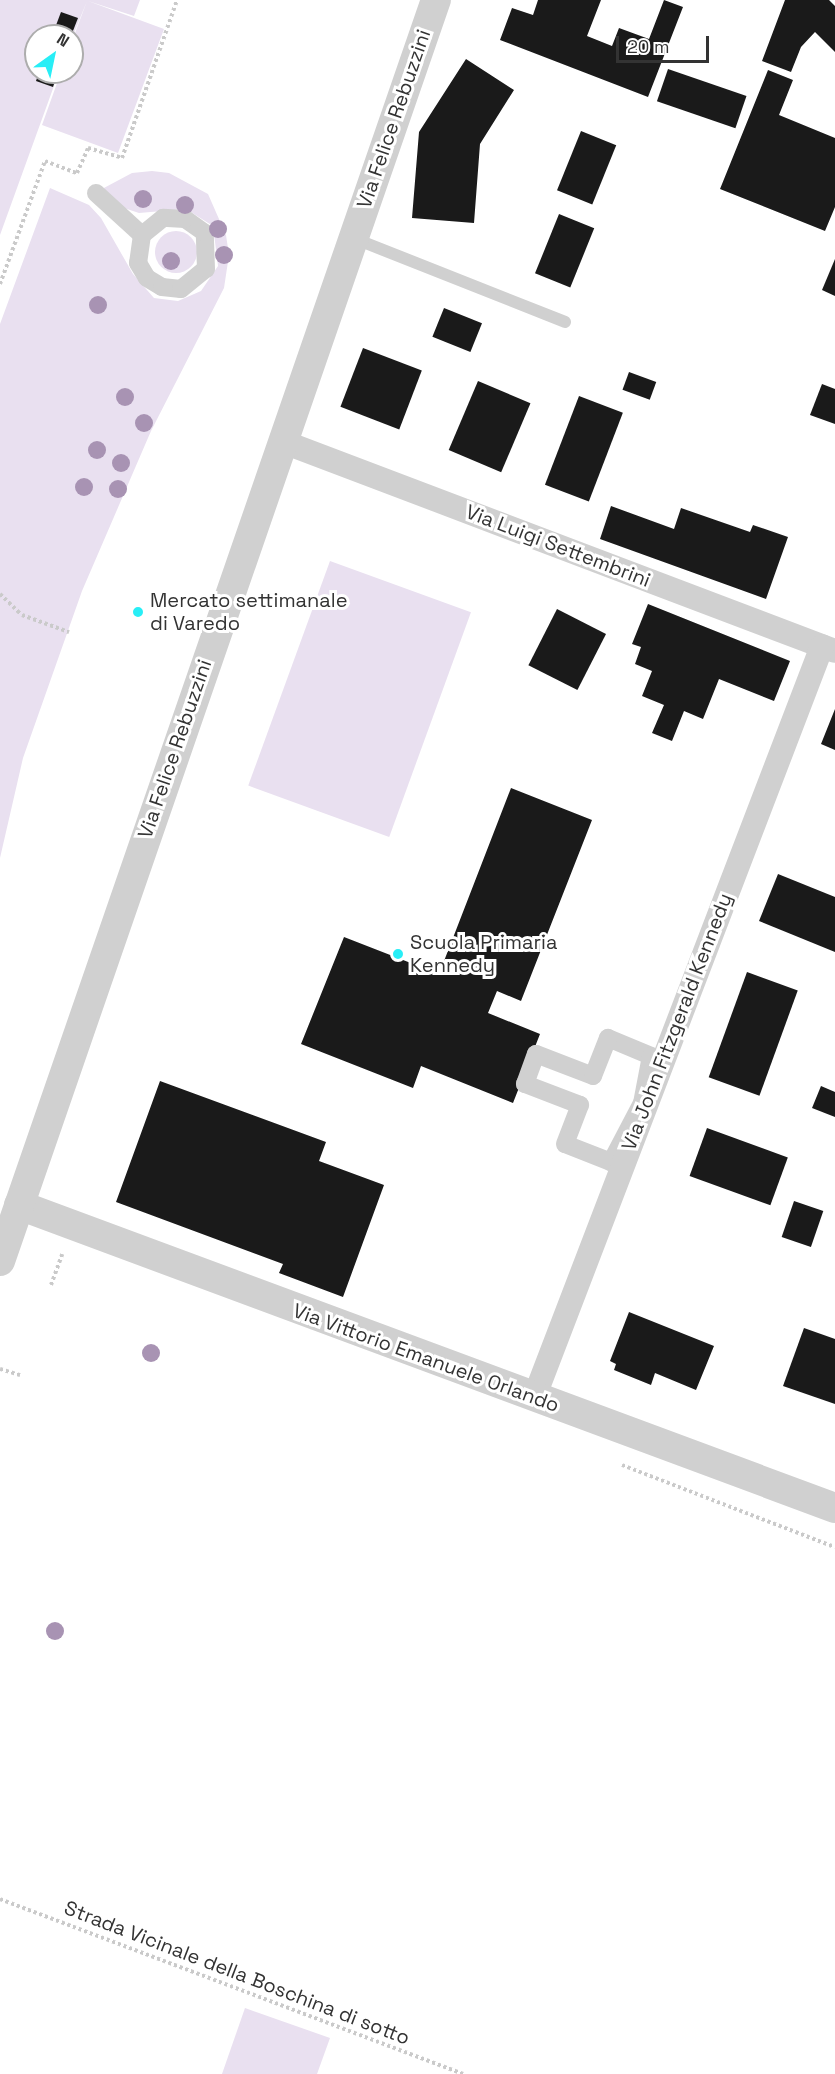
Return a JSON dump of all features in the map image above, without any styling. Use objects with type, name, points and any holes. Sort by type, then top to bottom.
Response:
[{"type":"street","name":"Via Felice Rebuzzini","points":[[0,1261],[281,441],[436,0]]},
{"type":"street","points":[[96,193],[142,235]]},
{"type":"street","points":[[163,218],[185,219],[205,233],[206,269],[191,285],[162,287],[147,278],[138,263],[142,235],[163,218]]},
{"type":"street","name":"Via Luigi Settembrini","points":[[281,441],[828,649]]},
{"type":"street","name":"Via John Fitzgerald Kennedy","points":[[534,1398],[828,649]]},
{"type":"street","points":[[608,1038],[651,1056],[642,1103],[611,1162],[565,1144],[580,1105],[525,1084],[536,1054],[593,1076],[608,1038]]},
{"type":"street","name":"Via Vittorio Emanuele Orlando","points":[[19,1205],[835,1508]]},
{"type":"lane","points":[[352,237],[565,322]]},
{"type":"path","points":[[0,284],[45,161],[76,172],[88,148],[122,158],[177,0]]},
{"type":"path","points":[[0,594],[22,615],[69,632]]},
{"type":"path","points":[[51,1285],[62,1254]]},
{"type":"path","points":[[0,1369],[20,1375]]},
{"type":"path","points":[[619,1464],[835,1547]]},
{"type":"path","name":"Strada Vicinale della Boschina di sotto","points":[[0,1899],[463,2074]]},
{"type":"shaded area","points":[[0,0],[140,0],[134,16],[88,1],[164,29],[118,153],[42,125],[57,84],[84,84],[84,24],[78,24],[87,1],[78,24],[24,24],[24,84],[55,84],[0,235]]},
{"type":"shaded area","points":[[152,171],[169,173],[208,194],[226,235],[229,255],[224,288],[151,431],[82,591],[23,758],[0,858],[0,324],[50,188],[89,205],[101,218],[133,274],[154,298],[178,301],[201,291],[218,266],[213,226],[186,209],[139,213],[121,207],[102,189],[132,173]]},
{"type":"shaded area","points":[[176,231],[191,237],[197,252],[191,267],[176,273],[161,267],[155,252],[161,237]]},
{"type":"shaded area","points":[[330,561],[471,612],[389,837],[248,786]]},
{"type":"shaded area","points":[[245,2008],[330,2038],[317,2074],[222,2074]]},
{"type":"building","points":[[538,0],[601,0],[587,36],[612,46],[619,28],[649,39],[664,0],[683,7],[648,97],[500,40],[512,8],[533,15]]},
{"type":"building","points":[[785,0],[829,0],[835,6],[835,52],[815,32],[801,47],[791,72],[762,61]]},
{"type":"building","points":[[61,12],[78,18],[76,24],[56,24]]},
{"type":"building","points":[[466,59],[514,90],[480,144],[474,223],[412,218],[419,132]]},
{"type":"building","points":[[668,69],[746,96],[735,128],[657,101]]},
{"type":"building","points":[[768,70],[793,80],[779,115],[835,138],[835,207],[825,231],[720,189]]},
{"type":"building","points":[[581,131],[616,145],[592,205],[557,190]]},
{"type":"building","points":[[559,214],[594,228],[570,288],[535,273]]},
{"type":"building","points":[[835,259],[835,296],[822,290]]},
{"type":"building","points":[[444,308],[482,323],[470,352],[432,337]]},
{"type":"building","points":[[363,348],[422,371],[399,429],[340,407]]},
{"type":"building","points":[[629,372],[656,382],[650,400],[623,390]]},
{"type":"building","points":[[478,381],[530,403],[501,472],[449,450]]},
{"type":"building","points":[[822,384],[835,389],[835,424],[810,415]]},
{"type":"building","points":[[579,396],[623,413],[589,502],[545,485]]},
{"type":"building","points":[[611,506],[674,529],[681,508],[750,532],[753,525],[788,537],[766,599],[600,539]]},
{"type":"building","points":[[648,604],[790,661],[774,701],[719,679],[703,719],[684,711],[672,741],[652,733],[664,705],[642,696],[652,671],[635,664],[641,647],[632,644]]},
{"type":"building","points":[[557,609],[606,634],[577,690],[528,665]]},
{"type":"building","points":[[835,709],[835,750],[821,744]]},
{"type":"building","points":[[511,788],[592,820],[521,1001],[497,991],[488,1013],[540,1034],[513,1103],[421,1066],[413,1088],[301,1044],[344,937],[439,974]]},
{"type":"building","points":[[778,874],[835,897],[835,952],[759,921]]},
{"type":"building","points":[[747,972],[798,990],[759,1096],[709,1077]]},
{"type":"building","points":[[160,1081],[326,1142],[319,1161],[384,1185],[343,1297],[279,1273],[283,1264],[116,1202]]},
{"type":"building","points":[[821,1086],[835,1092],[835,1117],[812,1108]]},
{"type":"building","points":[[707,1128],[788,1157],[770,1205],[690,1176]]},
{"type":"building","points":[[794,1201],[823,1211],[811,1247],[782,1237]]},
{"type":"building","points":[[629,1312],[714,1346],[696,1390],[655,1373],[651,1385],[614,1370],[616,1364],[610,1361]]},
{"type":"building","points":[[804,1328],[835,1339],[835,1404],[783,1386]]},
{"type":"place","name":"Mercato settimanale di Varedo","points":[[138,612]]},
{"type":"place","name":"Scuola Primaria Kennedy","points":[[398,954]]}]
